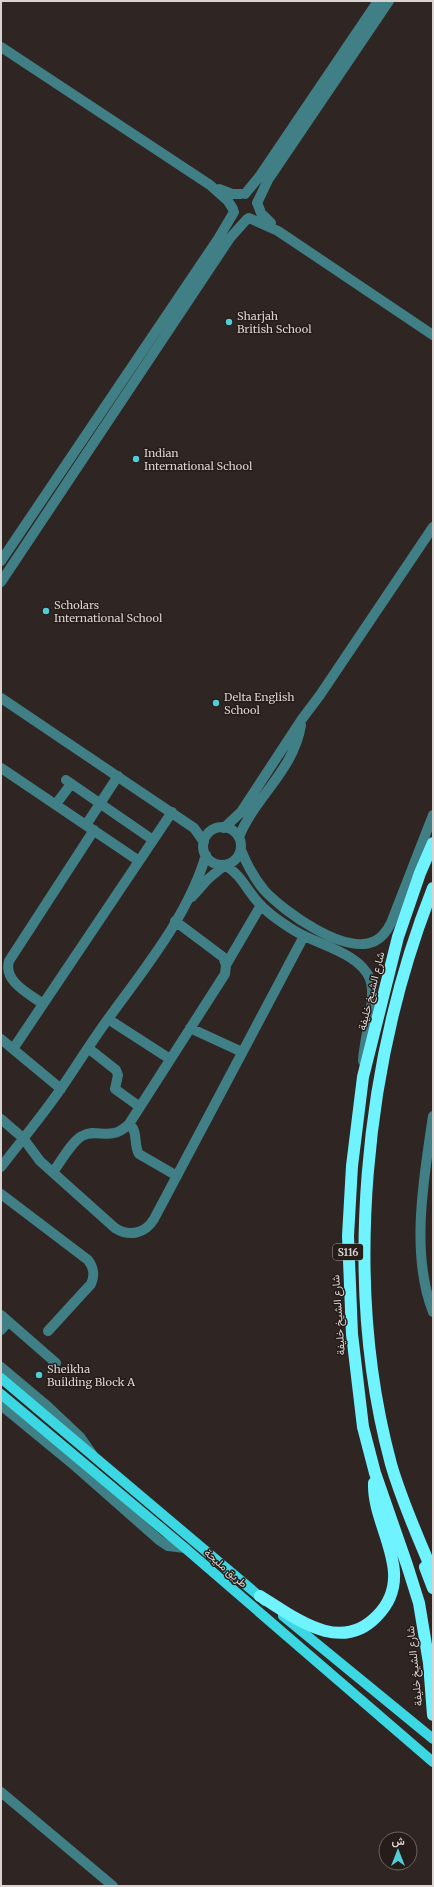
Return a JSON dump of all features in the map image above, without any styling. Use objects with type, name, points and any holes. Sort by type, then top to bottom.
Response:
[{"type":"highway","name":"شارع الشيخ خليفة","points":[[433,843],[420,873],[398,937],[364,1077],[350,1183],[348,1272],[352,1334],[360,1412],[375,1474],[414,1584],[431,1668],[433,1715]]},
{"type":"highway","name":"S116","points":[[433,888],[404,977],[384,1058],[370,1148],[364,1236],[368,1327],[379,1410],[396,1480],[433,1573]]},
{"type":"highway","points":[[260,1596],[315,1629],[330,1633],[356,1630],[375,1619],[382,1611],[392,1593],[394,1572],[374,1494],[375,1474]]},
{"type":"highway","points":[[419,1539],[420,1553],[433,1588]]},
{"type":"main road","name":"طريق مليحة","points":[[1,1378],[260,1596],[433,1739]]},
{"type":"main road","name":"طريق مليحة","points":[[1,1394],[185,1548],[433,1762]]},
{"type":"street","points":[[1,561],[218,239],[233,210],[234,200],[243,194],[259,177],[378,1]]},
{"type":"street","points":[[1,582],[230,238],[248,218],[256,213],[257,204],[268,180],[389,1]]},
{"type":"street","points":[[1,47],[210,186],[225,198],[239,217],[248,218],[278,231],[433,336]]},
{"type":"street","points":[[210,186],[228,193],[252,196],[264,217],[278,231]]},
{"type":"street","points":[[204,842],[208,834],[220,828],[241,812],[302,719],[432,531]]},
{"type":"street","points":[[1,698],[194,828],[204,842],[206,855],[200,872],[182,909],[144,969],[61,1089],[1,1167]]},
{"type":"street","points":[[302,719],[296,744],[287,762],[249,818],[239,837],[240,850],[257,880],[272,898],[290,914],[311,927],[334,937],[360,944],[369,944],[377,941],[387,931],[399,905],[433,815]]},
{"type":"street","points":[[1,781],[4,770],[139,861]]},
{"type":"street","points":[[43,1004],[13,981],[4,969],[90,828],[100,804],[118,776]]},
{"type":"street","points":[[56,804],[68,782],[153,840]]},
{"type":"street","points":[[13,1049],[172,812]]},
{"type":"street","points":[[194,828],[220,828],[233,831],[239,837]]},
{"type":"street","points":[[182,909],[208,879],[225,865],[233,861],[240,850]]},
{"type":"street","points":[[206,855],[216,864],[225,865],[240,877],[261,905],[286,925],[304,936],[355,960],[365,969],[371,981],[372,994],[364,1046],[364,1077]]},
{"type":"street","points":[[226,966],[261,905]]},
{"type":"street","points":[[53,1172],[79,1137],[87,1134],[104,1135],[115,1133],[129,1124],[225,974],[225,961],[219,954],[175,921]]},
{"type":"street","points":[[1,1119],[23,1138],[35,1156],[115,1228],[131,1234],[142,1231],[151,1224],[304,936]]},
{"type":"street","points":[[108,1019],[170,1059]]},
{"type":"street","points":[[190,1028],[242,1052]]},
{"type":"street","points":[[1,1039],[61,1089]]},
{"type":"street","points":[[88,1048],[116,1070],[118,1075],[116,1089],[140,1106]]},
{"type":"street","points":[[433,1116],[426,1161],[421,1243],[424,1282],[433,1312]]},
{"type":"street","points":[[129,1124],[135,1131],[136,1149],[139,1154],[177,1176]]},
{"type":"street","points":[[1,1194],[88,1260],[93,1269],[94,1274],[91,1284],[48,1331]]},
{"type":"street","points":[[1,1330],[3,1317]]},
{"type":"street","points":[[3,1317],[56,1363]]},
{"type":"street","points":[[1,1367],[45,1404],[80,1437],[93,1455]]},
{"type":"street","points":[[1,1405],[75,1466],[159,1540],[168,1546],[185,1548]]},
{"type":"street","points":[[1,1792],[113,1886]]},
{"type":"place","name":"Sharjah British School","points":[[229,322]]},
{"type":"place","name":"Indian International School","points":[[136,459]]},
{"type":"place","name":"Scholars International School","points":[[46,611]]},
{"type":"place","name":"Delta English School","points":[[216,703]]},
{"type":"place","name":"Sheikha Building Block A","points":[[39,1375]]}]
